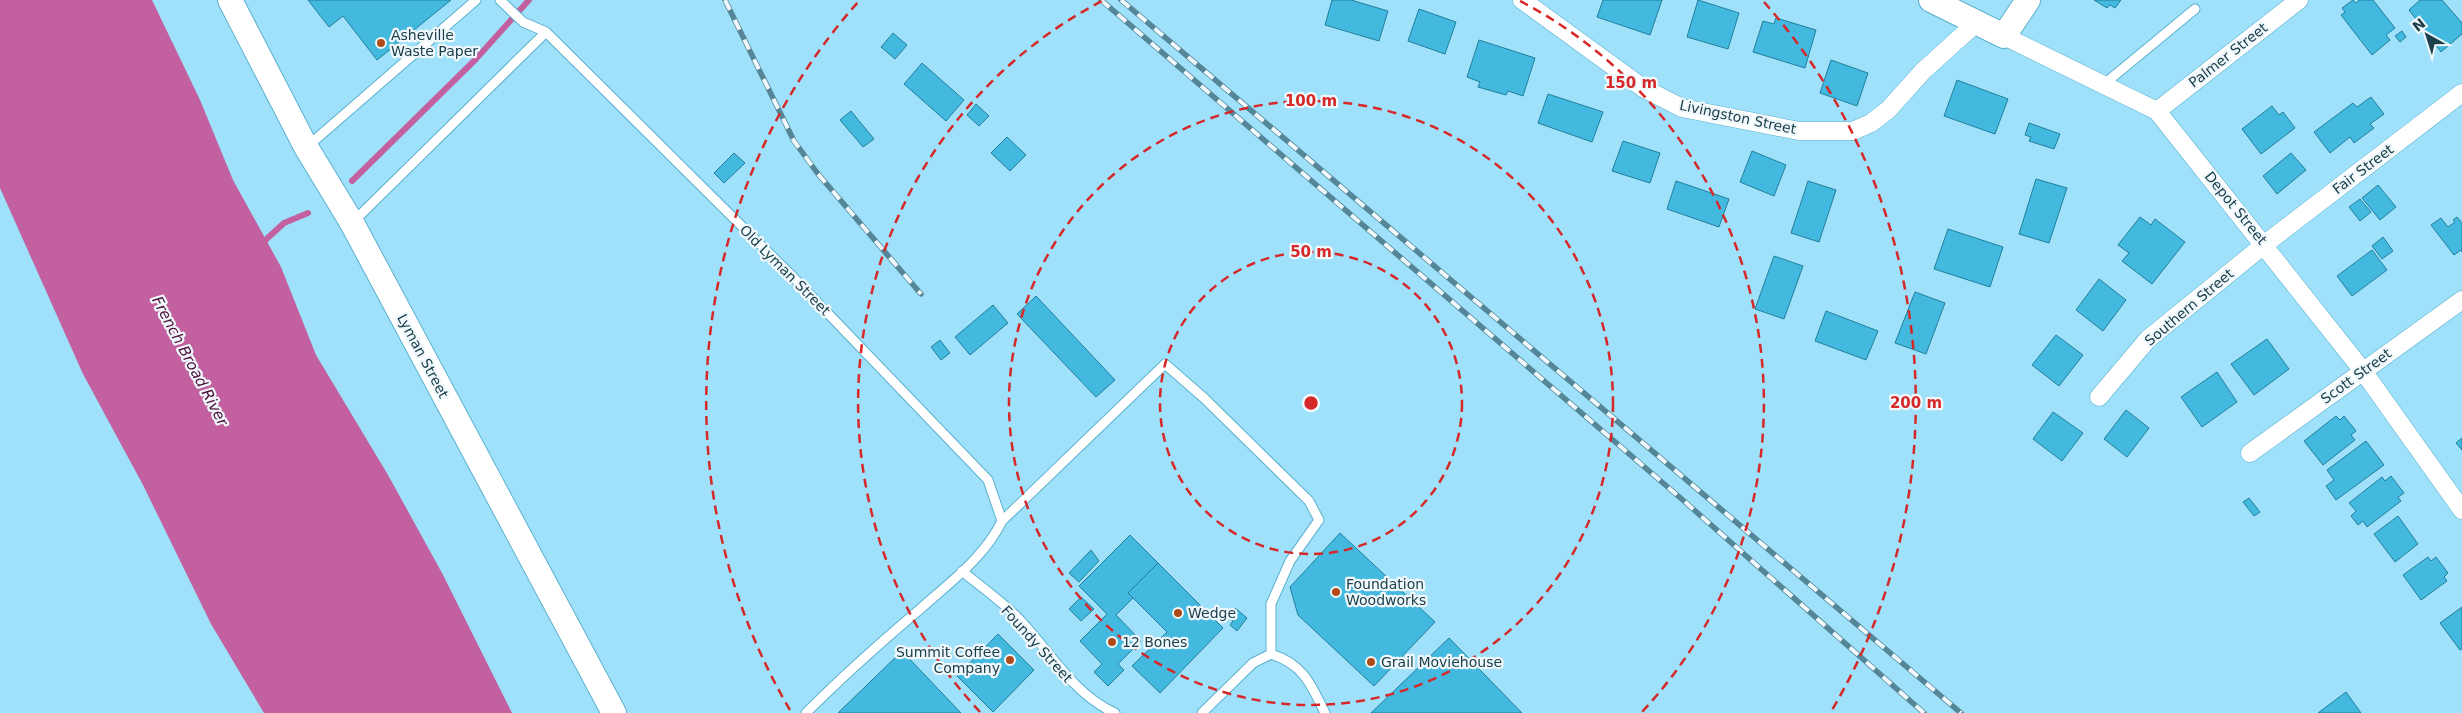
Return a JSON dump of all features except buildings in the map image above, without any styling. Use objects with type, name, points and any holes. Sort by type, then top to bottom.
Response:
[{"type":"main road","name":"Lyman Street","points":[[230,0],[306,147],[352,223],[614,713]]},
{"type":"main road","name":"Depot Street","points":[[1931,0],[1975,24],[2004,36]]},
{"type":"main road","points":[[2004,36],[2028,0]]},
{"type":"street","name":"Livingston Street","points":[[1522,0],[1642,88],[1682,108],[1799,131],[1853,131],[1871,123],[1888,110],[1923,71],[1975,24]]},
{"type":"street","name":"Palmer Street","points":[[2157,111],[2299,0]]},
{"type":"street","name":"Depot Street","points":[[2004,36],[2157,111],[2265,244],[2363,371],[2462,510]]},
{"type":"street","name":"Fair Street","points":[[2265,244],[2462,93]]},
{"type":"street","name":"Southern Street","points":[[2099,397],[2148,339],[2265,244]]},
{"type":"street","name":"Scott Street","points":[[2250,453],[2462,300]]},
{"type":"lane","points":[[306,147],[476,0]]},
{"type":"lane","points":[[352,223],[546,32],[523,22],[501,1]]},
{"type":"lane","points":[[2103,84],[2195,9]]},
{"type":"lane","name":"Old Lyman Street","points":[[546,32],[793,277],[988,480],[1002,521]]},
{"type":"lane","points":[[806,713],[836,683],[962,571],[994,538],[1002,521],[1164,364],[1204,398],[1309,501],[1318,520],[1290,561],[1271,604],[1271,654]]},
{"type":"lane","name":"Foundy Street","points":[[962,571],[1015,615],[1079,690],[1098,706],[1115,713]]},
{"type":"lane","points":[[1202,713],[1253,663],[1271,654],[1288,659],[1302,671],[1326,713]]},
{"type":"water","name":"French Broad River","points":[[0,0],[152,0],[200,100],[233,180],[281,267],[316,355],[388,475],[442,573],[512,713],[264,713],[211,624],[143,485],[83,374],[0,188]]},
{"type":"waterway","points":[[352,181],[475,60],[529,0]]},
{"type":"waterway","points":[[260,245],[284,223],[308,213]]},
{"type":"railway","points":[[725,0],[794,141],[818,174],[921,294]]},
{"type":"railway","points":[[1101,0],[1684,501],[1924,713]]},
{"type":"railway","points":[[1121,0],[1961,713]]},
{"type":"place","name":"Asheville Waste Paper","points":[[381,43]]},
{"type":"place","name":"Foundation Woodworks","points":[[1336,592]]},
{"type":"place","name":"Wedge","points":[[1178,613]]},
{"type":"place","name":"12 Bones","points":[[1112,642]]},
{"type":"place","name":"Summit Coffee Company","points":[[1010,660]]},
{"type":"place","name":"Grail Moviehouse","points":[[1371,662]]}]
